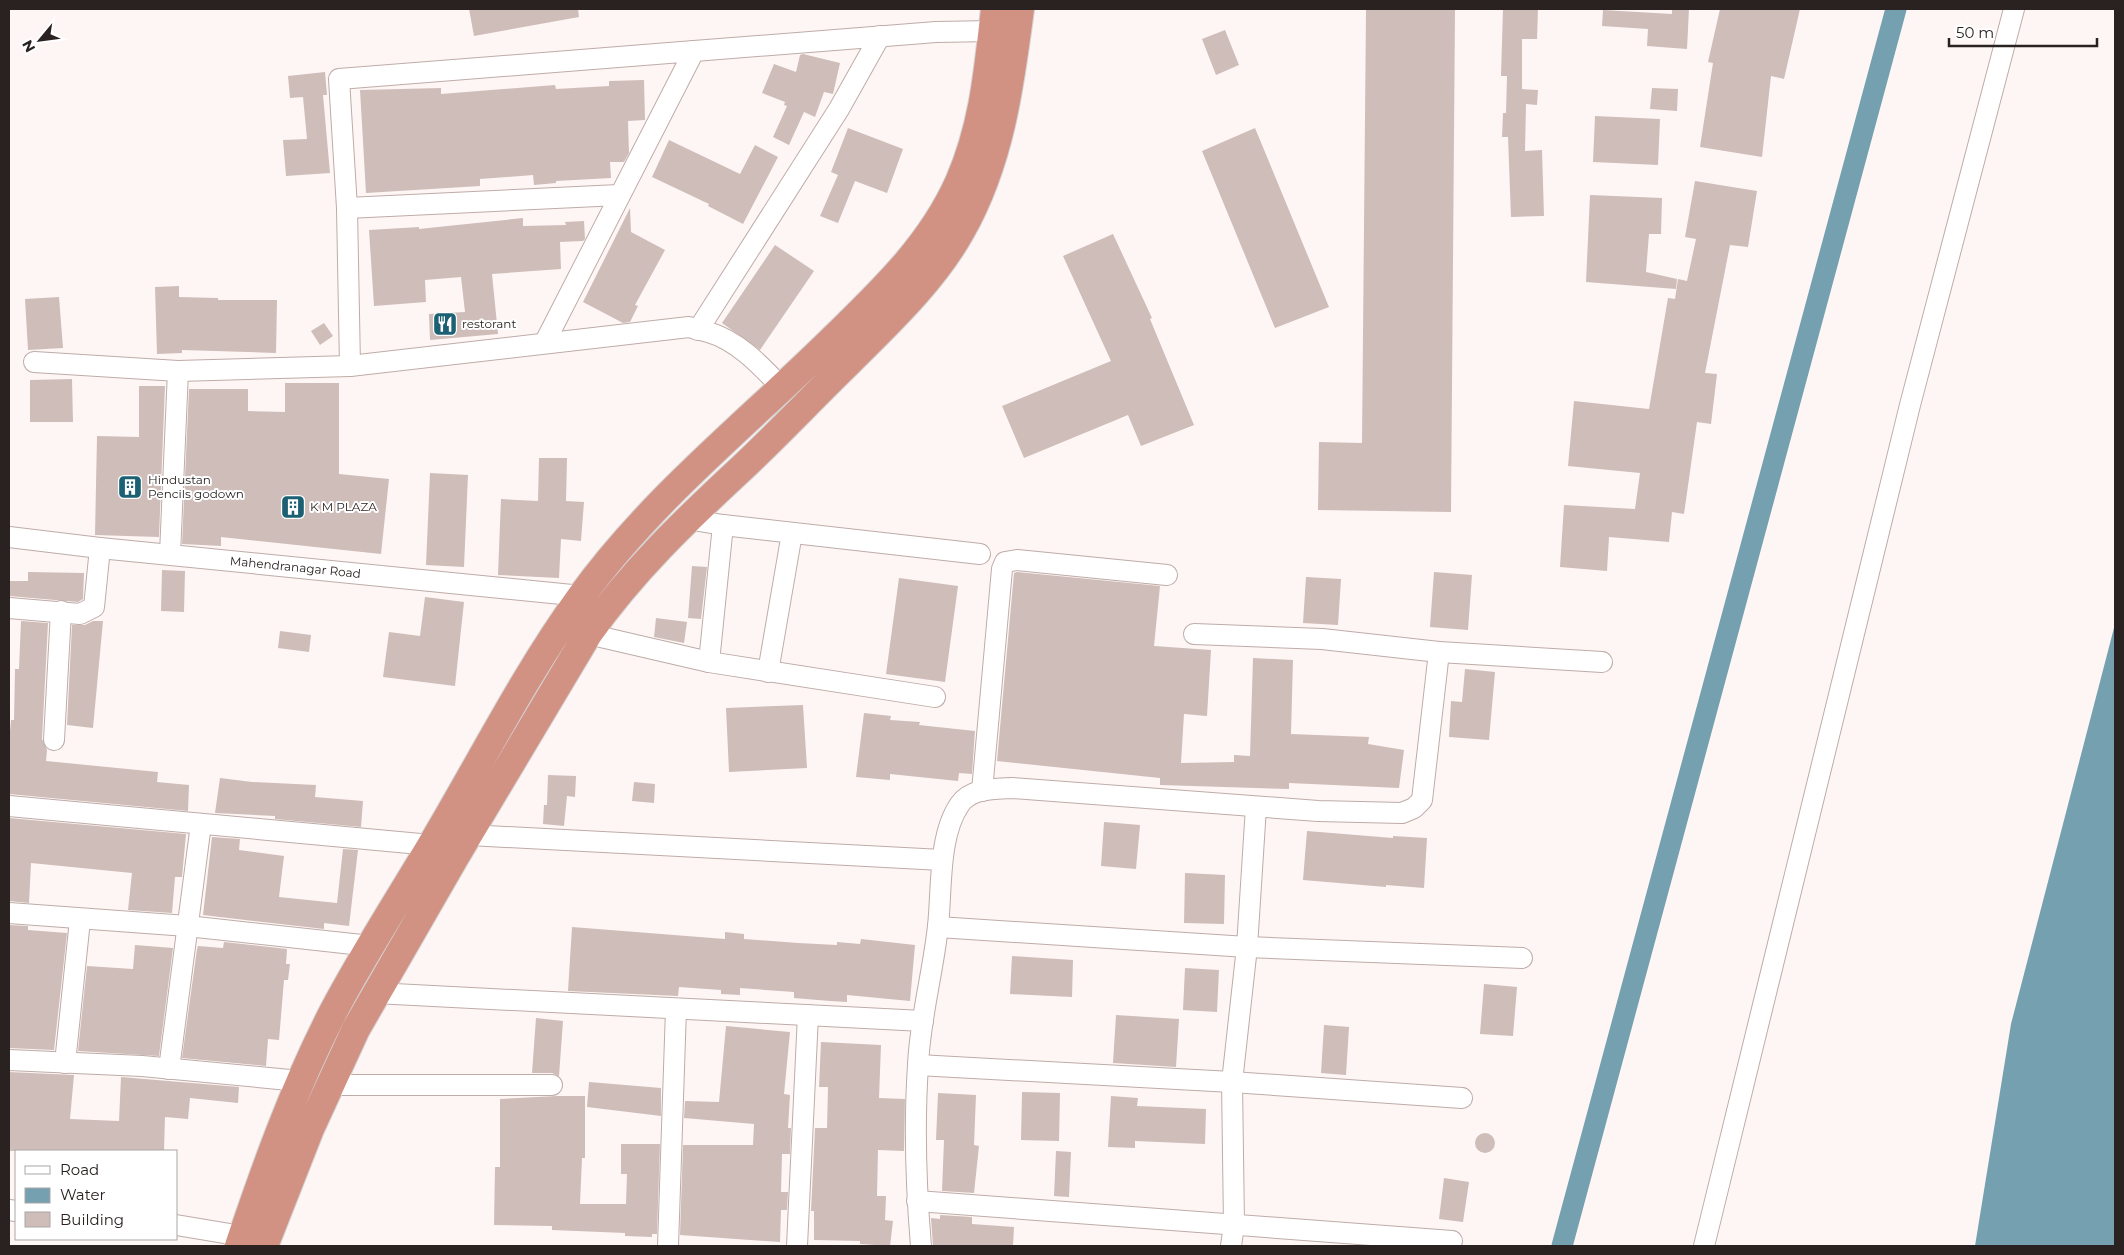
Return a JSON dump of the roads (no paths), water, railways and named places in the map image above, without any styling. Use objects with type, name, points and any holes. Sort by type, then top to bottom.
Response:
[{"type":"highway","points":[[248,1243],[375,993],[588,634],[607,607],[687,518],[744,466],[891,320],[938,266],[961,231],[979,194],[996,151],[1008,100],[1020,9]]},
{"type":"highway","points":[[248,1243],[289,1103],[334,1011],[528,678],[582,596],[630,537],[715,450],[783,389],[907,264],[936,224],[958,184],[974,144],[986,93],[993,20]]},
{"type":"street","points":[[1704,1246],[1910,405],[2014,9]]},
{"type":"street","points":[[350,366],[347,208],[339,79],[880,36],[993,20]]},
{"type":"street","points":[[698,330],[838,109],[880,36]]},
{"type":"street","points":[[546,342],[619,195],[694,51]]},
{"type":"street","points":[[347,208],[619,195]]},
{"type":"street","points":[[34,362],[178,371],[350,366],[689,327],[720,336],[754,359],[783,389]]},
{"type":"street","points":[[170,554],[178,371]]},
{"type":"street","points":[[687,518],[723,525],[980,554]]},
{"type":"street","points":[[709,662],[723,525]]},
{"type":"street","points":[[768,672],[792,533]]},
{"type":"street","name":"Mahendranagar Road","points":[[9,537],[100,548],[582,596]]},
{"type":"street","points":[[9,608],[80,614],[94,607],[100,548]]},
{"type":"street","points":[[982,791],[1002,568],[1005,562],[1017,560],[1167,575]]},
{"type":"street","points":[[54,740],[61,611]]},
{"type":"street","points":[[588,634],[709,662],[935,698]]},
{"type":"street","points":[[1194,634],[1322,639],[1439,652],[1602,662]]},
{"type":"street","points":[[922,1246],[918,1201],[918,1065],[922,1021],[938,927],[942,860],[952,822],[960,804],[971,794],[1012,788],[1256,807],[1389,814],[1402,813],[1414,808],[1422,800],[1439,652]]},
{"type":"street","points":[[9,806],[432,845]]},
{"type":"street","points":[[1231,1246],[1234,1225],[1232,1082],[1247,947],[1256,807]]},
{"type":"street","points":[[169,1069],[201,824]]},
{"type":"street","points":[[469,835],[942,860]]},
{"type":"street","points":[[9,913],[80,920],[187,926],[371,946]]},
{"type":"street","points":[[65,1063],[80,920]]},
{"type":"street","points":[[938,927],[1247,947],[1522,958]]},
{"type":"street","points":[[375,993],[676,1010],[922,1021]]},
{"type":"street","points":[[668,1246],[676,1010]]},
{"type":"street","points":[[797,1246],[808,1015]]},
{"type":"street","points":[[9,1060],[169,1069],[300,1081]]},
{"type":"street","points":[[918,1065],[1232,1082],[1462,1098]]},
{"type":"street","points":[[329,1085],[552,1085]]},
{"type":"street","points":[[918,1201],[1452,1241]]},
{"type":"street","points":[[178,1226],[248,1243]]},
{"type":"water","points":[[2115,624],[2115,1246],[1975,1246],[2011,1024]]},
{"type":"waterway","points":[[1562,1246],[1896,9]]},
{"type":"place","name":"restorant","points":[[445,324]]},
{"type":"place","name":"Hindustan Pencils godown","points":[[130,487]]},
{"type":"place","name":"K M PLAZA","points":[[293,507]]}]
